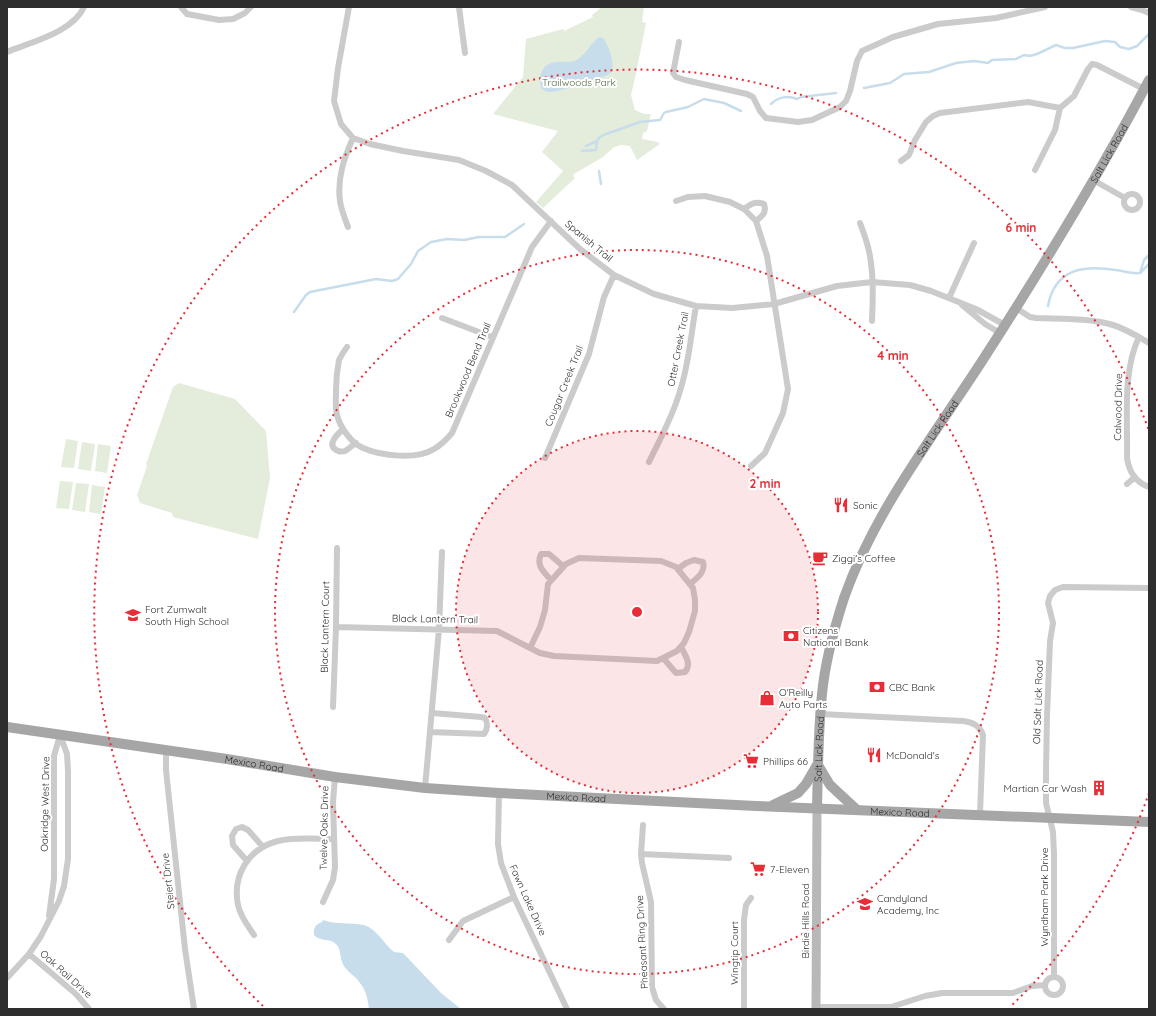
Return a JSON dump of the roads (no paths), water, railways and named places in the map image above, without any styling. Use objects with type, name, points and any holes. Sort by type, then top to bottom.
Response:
[{"type":"main road","name":"Salt Lick Road","points":[[817,808],[820,714],[823,686],[835,628],[845,598],[869,540],[887,506],[1054,248],[1147,91],[1149,80]]},
{"type":"main road","name":"Mexico Road","points":[[7,728],[227,759],[335,777],[426,788],[770,806],[1149,822]]},
{"type":"main road","points":[[770,806],[798,793],[806,784],[818,763]]},
{"type":"main road","points":[[818,763],[830,785],[857,810]]},
{"type":"main road","name":"Birdie Hills Road","points":[[816,1008],[817,808]]},
{"type":"street","points":[[7,52],[63,29],[73,22],[84,7]]},
{"type":"street","points":[[181,7],[187,14],[219,20],[233,19],[245,13],[251,7]]},
{"type":"street","points":[[348,227],[340,202],[340,179],[345,156],[353,138],[341,124],[334,101],[338,68],[349,7]]},
{"type":"street","points":[[459,7],[465,53]]},
{"type":"street","points":[[679,42],[673,72],[676,77],[753,96],[760,111],[766,118],[798,122],[812,120],[840,108],[846,101],[850,91],[857,61],[862,51],[893,38],[938,24],[996,18],[1045,7]]},
{"type":"street","points":[[1131,7],[1149,14]]},
{"type":"street","points":[[1035,170],[1055,130],[1060,108],[1074,96],[1092,64],[1097,65],[1147,91]]},
{"type":"street","points":[[901,161],[910,155],[915,140],[926,122],[933,116],[940,113],[1028,102],[1060,108]]},
{"type":"street","name":"Spanish Trail","points":[[353,138],[370,144],[403,151],[459,160],[486,171],[512,185],[580,250],[614,275],[654,294],[696,306],[732,308],[774,304],[838,286],[872,282],[910,285],[931,291],[976,309],[1002,329]]},
{"type":"street","points":[[1093,180],[1125,198]]},
{"type":"street","points":[[676,201],[688,197],[705,196],[730,202],[744,209],[756,221],[767,256],[788,389],[783,413],[766,453],[750,466]]},
{"type":"street","points":[[744,209],[753,203],[758,202],[764,204],[766,209],[756,221]]},
{"type":"street","name":"Brookwood Bend Trail","points":[[347,347],[339,360],[336,385],[336,414],[343,429],[363,448],[385,454],[408,456],[434,450],[452,433],[532,247],[551,221]]},
{"type":"street","points":[[860,224],[868,247],[873,296],[872,321]]},
{"type":"street","points":[[949,298],[974,243]]},
{"type":"street","name":"Cougar Creek Trail","points":[[545,458],[589,354],[604,297],[614,275]]},
{"type":"street","name":"Spanish Trail","points":[[961,304],[972,314],[1002,329]]},
{"type":"street","name":"Otter Creek Trail","points":[[649,462],[671,416],[680,392],[685,372],[696,306]]},
{"type":"street","points":[[1016,308],[1030,317],[1036,318],[1102,322],[1124,329],[1149,343]]},
{"type":"street","points":[[442,318],[492,337]]},
{"type":"street","name":"Calwood Drive","points":[[1135,477],[1130,470],[1127,458],[1128,392],[1131,357],[1139,337]]},
{"type":"street","points":[[343,429],[335,437],[332,444],[333,448],[337,451],[344,451],[356,443]]},
{"type":"street","points":[[1127,484],[1135,477],[1140,482],[1149,486]]},
{"type":"street","name":"Black Lantern Court","points":[[333,707],[337,548]]},
{"type":"street","points":[[426,788],[439,629],[442,552]]},
{"type":"street","points":[[550,579],[542,570],[539,562],[541,554],[549,554],[563,566]]},
{"type":"street","points":[[530,648],[540,627],[545,610],[550,579],[563,566],[579,558],[661,562],[678,569],[693,588],[695,600],[695,611],[689,632],[681,647],[689,664],[688,669],[685,672],[676,673],[664,658]]},
{"type":"street","points":[[678,569],[686,563],[694,560],[703,562],[703,571],[690,584]]},
{"type":"street","name":"Old Salt Lick Road","points":[[1049,817],[1046,803],[1047,716],[1050,641],[1053,623],[1048,603],[1050,596],[1058,588],[1069,587],[1149,588]]},
{"type":"street","name":"Black Lantern Trail","points":[[336,627],[497,632],[540,653],[554,656],[656,661],[677,651],[681,647]]},
{"type":"street","points":[[430,732],[484,734],[488,725],[485,718],[481,717],[432,713]]},
{"type":"street","points":[[820,714],[963,721],[974,723],[982,730],[983,735],[980,814]]},
{"type":"street","name":"Oakridge West Drive","points":[[49,920],[54,879],[54,756],[60,735]]},
{"type":"street","name":"Oakridge West Drive","points":[[7,978],[29,954],[59,901],[64,886],[68,859],[68,772],[66,754],[60,735]]},
{"type":"street","name":"Steiert Drive","points":[[166,750],[166,770],[185,949],[194,1009]]},
{"type":"street","name":"Twelve Oaks Drive","points":[[323,902],[333,880],[335,868],[333,802],[335,777]]},
{"type":"street","name":"Fawn Lake Drive","points":[[499,793],[498,844],[501,864],[514,897],[567,1009]]},
{"type":"street","name":"Wyndham Park Drive","points":[[1045,986],[1046,991],[1054,996],[1059,994],[1063,989],[1063,984],[1060,979],[1054,977],[1054,855],[1053,832],[1049,817]]},
{"type":"street","name":"Pheasant Ring Drive","points":[[643,825],[641,854],[651,902],[652,987],[656,1000],[664,1009]]},
{"type":"street","points":[[247,861],[233,845],[232,836],[236,829],[242,827],[248,830],[263,847]]},
{"type":"street","points":[[254,935],[242,916],[238,905],[238,884],[247,861],[263,847],[279,841],[334,839]]},
{"type":"street","points":[[641,854],[729,858]]},
{"type":"street","points":[[449,940],[463,921],[514,897]]},
{"type":"street","name":"Wingtip Court","points":[[744,1009],[744,920],[746,905],[751,898]]},
{"type":"street","name":"Oak Rail Drive","points":[[29,954],[76,994],[89,1009]]},
{"type":"street","points":[[816,1008],[891,1007],[925,996],[942,993],[1013,993],[1032,986],[1045,986],[1048,979],[1054,977]]},
{"type":"water","points":[[599,37],[603,38],[607,45],[612,60],[612,69],[608,75],[562,90],[550,92],[542,89],[540,80],[544,67],[552,63],[575,61],[584,54]]},
{"type":"water","points":[[323,920],[328,922],[359,924],[369,927],[377,933],[390,949],[394,952],[403,953],[441,993],[461,1009],[369,1009],[364,989],[358,980],[343,965],[338,946],[334,942],[319,939],[314,935],[315,927]]},
{"type":"waterway","points":[[864,88],[890,83],[904,74],[929,72],[956,63],[974,61],[988,63],[992,60],[1016,59],[1024,55],[1030,56],[1056,45],[1065,48],[1073,48],[1105,41],[1115,42],[1120,47],[1129,49],[1137,46],[1149,34]]},
{"type":"waterway","points":[[771,104],[783,97],[797,99],[801,97],[836,93]]},
{"type":"waterway","points":[[582,151],[596,150],[597,141],[600,137],[606,134],[640,122],[660,120],[666,112],[688,107],[704,99],[724,103],[741,111]]},
{"type":"waterway","points":[[586,146],[597,141]]},
{"type":"waterway","points":[[599,171],[601,184]]},
{"type":"waterway","points":[[294,312],[306,295],[310,292],[376,279],[392,281],[398,279],[411,264],[418,251],[431,242],[447,239],[464,240],[479,237],[505,237],[524,224]]},
{"type":"waterway","points":[[1140,273],[1144,260],[1149,255]]},
{"type":"waterway","points":[[1048,306],[1052,293],[1057,284],[1064,277],[1073,272],[1093,268],[1140,273],[1149,264]]},
{"type":"place","name":"Sonic","points":[[841,505]]},
{"type":"place","name":"Ziggi's Coffee","points":[[820,558]]},
{"type":"place","name":"Fort Zumwalt South High School","points":[[133,615]]},
{"type":"place","name":"Citizens National Bank","points":[[791,636]]},
{"type":"place","name":"CBC Bank","points":[[877,687]]},
{"type":"place","name":"O'Reilly Auto Parts","points":[[767,698]]},
{"type":"place","name":"McDonald's","points":[[874,755]]},
{"type":"place","name":"Phillips 66","points":[[751,761]]},
{"type":"place","name":"Martian Car Wash","points":[[1099,788]]},
{"type":"place","name":"7-Eleven","points":[[758,869]]},
{"type":"place","name":"Candyland Academy, Inc","points":[[865,904]]},
{"type":"park label","name":"Trailwoods Park","points":[[579,82]]}]
